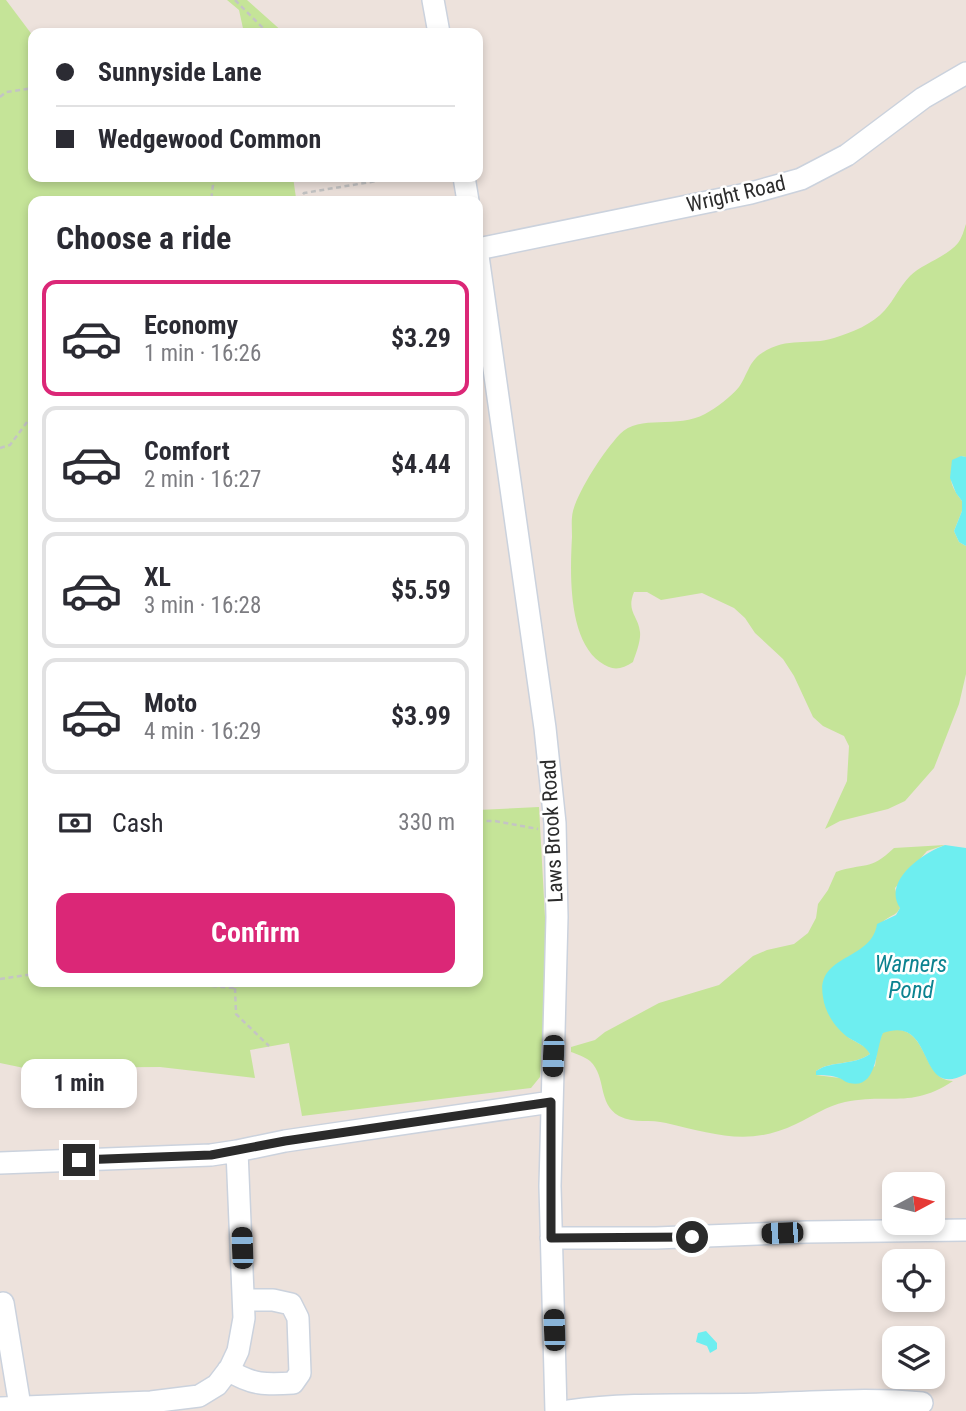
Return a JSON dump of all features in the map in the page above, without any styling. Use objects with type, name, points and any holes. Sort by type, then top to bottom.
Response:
[{"type":"street","points":[[433,0],[438,28]]},
{"type":"street","name":"Wright Road","points":[[483,248],[751,193],[801,179],[846,155],[923,98],[966,74]]},
{"type":"street","name":"Laws Brook Road","points":[[483,291],[545,728],[555,832],[557,962],[551,1102],[551,1238],[556,1411]]},
{"type":"street","points":[[0,1163],[211,1155],[285,1141],[551,1102]]},
{"type":"street","points":[[3,1303],[10,1407],[151,1402],[200,1396],[217,1385],[228,1370],[242,1336],[244,1300],[237,1152]]},
{"type":"street","points":[[551,1238],[667,1238],[806,1232],[966,1230]]},
{"type":"street","points":[[228,1370],[243,1380],[264,1385],[293,1383],[300,1373],[298,1318],[291,1304],[273,1300],[244,1300]]},
{"type":"street","points":[[569,1411],[651,1405],[762,1408],[853,1400],[922,1403]]},
{"type":"path","points":[[235,0],[263,28]]},
{"type":"path","points":[[0,97],[6,92],[28,89]]},
{"type":"path","points":[[302,196],[304,193],[371,182]]},
{"type":"path","points":[[0,448],[10,445],[28,421]]},
{"type":"path","points":[[483,821],[555,832]]},
{"type":"path","points":[[0,979],[28,975]]},
{"type":"path","points":[[223,987],[235,988],[236,1014],[269,1046]]},
{"type":"green space","points":[[0,0],[6,0],[28,29],[28,182],[294,182],[296,196],[28,196],[28,987],[483,987],[483,810],[539,807],[547,954],[540,1077],[531,1088],[302,1116],[289,1043],[250,1050],[255,1078],[160,1067],[24,1068],[0,1063]]},
{"type":"green space","points":[[227,0],[247,0],[278,28],[243,28],[239,10]]},
{"type":"green space","points":[[966,224],[966,457],[961,456],[956,462],[951,478],[962,501],[962,511],[954,531],[959,542],[966,546],[966,674],[959,704],[934,768],[905,801],[888,809],[840,821],[825,829],[847,781],[849,746],[844,736],[823,726],[813,717],[783,659],[755,633],[734,608],[702,593],[661,600],[647,592],[634,592],[631,604],[640,636],[633,662],[624,667],[613,668],[604,665],[590,652],[582,638],[573,604],[573,511],[586,481],[614,441],[628,428],[648,423],[683,421],[705,414],[736,391],[754,360],[762,353],[790,343],[834,338],[868,324],[885,310],[910,276],[954,248],[961,239]]},
{"type":"green space","points":[[945,845],[927,851],[895,888],[900,908],[897,912],[882,923],[866,946],[835,966],[823,982],[849,1038],[867,1048],[870,1054],[816,1071],[816,1075],[840,1078],[850,1083],[875,1066],[878,1044],[883,1032],[898,1030],[909,1033],[917,1041],[934,1071],[942,1078],[953,1081],[938,1090],[912,1098],[845,1102],[779,1131],[747,1137],[731,1136],[619,1116],[608,1104],[595,1067],[588,1060],[571,1052],[571,1047],[595,1040],[659,1003],[719,985],[753,956],[794,944],[808,933],[816,918],[818,904],[836,872],[872,864],[894,848]]},
{"type":"water","points":[[966,457],[966,546],[959,542],[954,531],[962,511],[962,501],[950,478],[952,460]]},
{"type":"water","name":"Warners Pond","points":[[945,845],[966,848],[966,1074],[950,1079],[939,1076],[912,1035],[900,1030],[883,1033],[874,1067],[865,1080],[858,1084],[833,1076],[816,1075],[816,1071],[829,1065],[857,1060],[870,1054],[840,1030],[829,1015],[823,997],[823,983],[827,973],[865,945],[873,936],[877,924],[896,915],[900,908],[896,888],[901,878],[916,861]]},
{"type":"water","points":[[706,1331],[717,1343],[717,1349],[710,1353],[707,1346],[696,1342],[698,1333]]},
{"type":"route","points":[[79,1160],[237,1152],[285,1141],[551,1102],[551,1238],[692,1237]]}]
